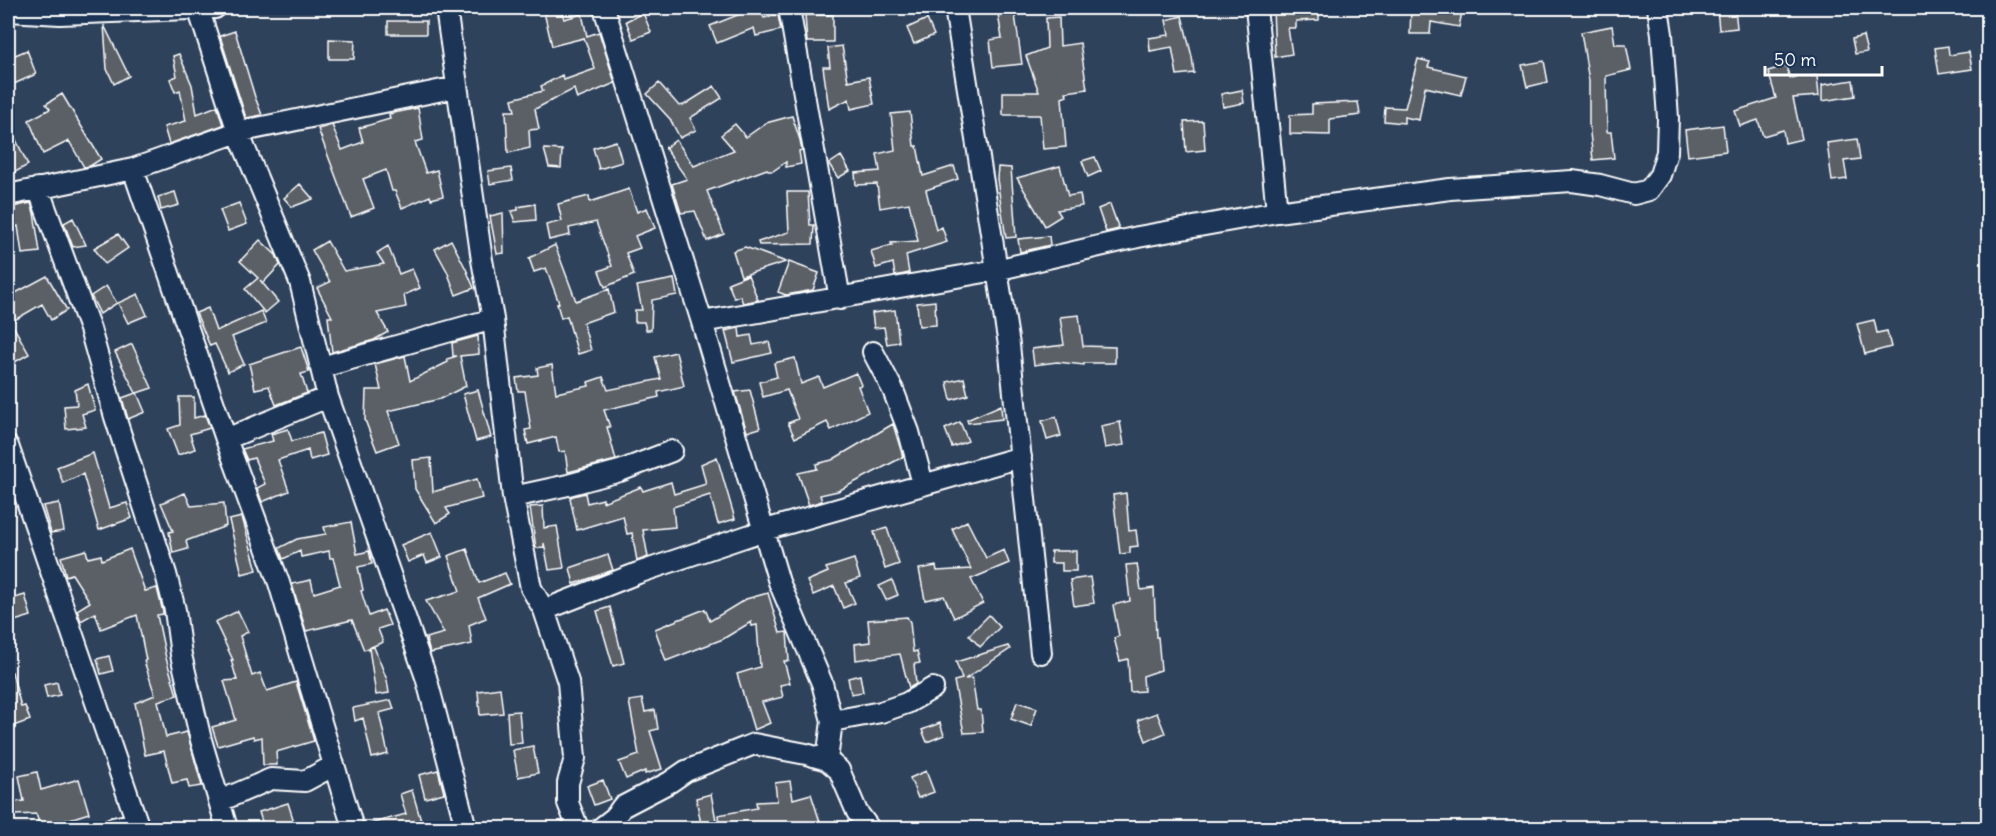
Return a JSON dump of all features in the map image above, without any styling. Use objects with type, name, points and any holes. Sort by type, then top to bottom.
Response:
[{"type":"street","points":[[198,8],[238,132],[300,282],[328,397],[426,677],[466,828]]},
{"type":"street","points":[[8,11],[60,14],[215,8]]},
{"type":"street","points":[[446,8],[482,260],[493,319],[513,496],[531,588],[544,610],[568,682],[575,758],[568,783],[568,803],[578,828]]},
{"type":"street","points":[[604,8],[702,322],[779,582],[822,683],[832,721],[827,760]]},
{"type":"street","points":[[789,8],[840,299]]},
{"type":"street","points":[[955,8],[1010,345],[1041,654]]},
{"type":"street","points":[[1256,8],[1277,212]]},
{"type":"street","points":[[702,322],[996,270],[1138,237],[1277,212],[1450,189],[1572,181],[1600,185],[1634,194],[1649,190],[1660,176],[1667,152],[1668,118],[1658,8]]},
{"type":"street","points":[[8,195],[133,169],[238,132],[456,87]]},
{"type":"street","points":[[133,169],[226,439],[279,583],[353,828]]},
{"type":"street","points":[[38,188],[90,329],[115,417],[166,574],[175,610],[181,655],[201,740],[227,828]]},
{"type":"street","points":[[322,367],[493,319]]},
{"type":"street","points":[[873,352],[893,390],[909,432],[923,484]]},
{"type":"street","points":[[226,439],[328,397]]},
{"type":"street","points":[[8,446],[138,826],[113,828]]},
{"type":"street","points":[[513,496],[568,485],[620,471],[672,451]]},
{"type":"street","points":[[544,610],[638,573],[765,530],[1021,457]]},
{"type":"street","points":[[832,721],[881,712],[907,703],[933,688]]},
{"type":"street","points":[[601,828],[615,817],[622,807],[686,771],[754,744],[827,760],[839,770],[857,812],[868,828]]},
{"type":"street","points":[[220,801],[272,779],[305,780],[333,766]]},
{"type":"building","points":[[543,8],[561,8],[564,19],[582,14],[587,36],[599,32],[615,83],[577,99],[574,89],[535,109],[539,129],[529,130],[530,148],[508,153],[506,111],[515,111],[512,99],[543,91],[541,86],[562,75],[564,80],[595,69],[584,38],[552,46]]},
{"type":"building","points":[[740,8],[759,8],[764,18],[778,15],[781,30],[756,36],[754,28],[717,43],[710,26],[743,13]]},
{"type":"building","points":[[997,8],[1014,8],[1022,64],[993,67],[990,40],[1002,38]]},
{"type":"building","points":[[1273,8],[1319,8],[1319,20],[1296,21],[1296,28],[1288,28],[1292,54],[1275,57]]},
{"type":"building","points":[[1411,8],[1439,8],[1462,12],[1459,27],[1431,22],[1430,34],[1410,34]]},
{"type":"building","points":[[1717,8],[1735,8],[1737,28],[1719,30]]},
{"type":"building","points":[[643,13],[651,32],[633,39],[626,21]]},
{"type":"building","points":[[805,15],[833,15],[833,42],[807,42]]},
{"type":"building","points":[[1182,16],[1194,73],[1177,75],[1172,47],[1150,51],[1149,38],[1169,35],[1166,20]]},
{"type":"building","points":[[1059,17],[1060,46],[1080,43],[1087,89],[1066,92],[1067,96],[1062,98],[1066,147],[1043,149],[1040,115],[1003,115],[1003,92],[1039,92],[1026,56],[1047,48],[1046,18]]},
{"type":"building","points":[[927,19],[934,35],[914,44],[907,28]]},
{"type":"building","points":[[388,21],[426,21],[426,34],[388,34]]},
{"type":"building","points":[[104,25],[129,76],[114,84],[107,69]]},
{"type":"building","points":[[1612,26],[1615,44],[1626,44],[1631,70],[1606,76],[1607,132],[1611,132],[1614,158],[1593,160],[1589,124],[1589,81],[1581,32]]},
{"type":"building","points":[[235,31],[262,115],[246,118],[220,36]]},
{"type":"building","points":[[1863,36],[1867,52],[1855,54],[1852,39]]},
{"type":"building","points":[[329,39],[355,40],[354,59],[329,59]]},
{"type":"building","points":[[842,46],[848,81],[869,77],[874,104],[851,109],[849,99],[829,109],[823,67],[830,67],[828,48]]},
{"type":"building","points":[[1948,46],[1949,55],[1969,52],[1972,69],[1939,74],[1935,48]]},
{"type":"building","points":[[27,50],[36,74],[14,84],[8,58]]},
{"type":"building","points":[[179,54],[192,85],[197,114],[217,106],[223,125],[169,144],[164,127],[186,121],[180,90],[175,92],[170,79],[177,76],[173,56]]},
{"type":"building","points":[[1418,59],[1430,62],[1428,67],[1466,76],[1461,95],[1425,87],[1419,120],[1404,117],[1404,123],[1384,121],[1385,107],[1405,108]]},
{"type":"building","points":[[1544,61],[1548,82],[1527,87],[1522,65]]},
{"type":"building","points":[[1786,66],[1790,78],[1817,76],[1819,96],[1793,98],[1802,139],[1785,143],[1783,130],[1763,136],[1758,120],[1740,126],[1735,111],[1776,98],[1768,71]]},
{"type":"building","points":[[1853,80],[1855,96],[1822,101],[1822,85]]},
{"type":"building","points":[[659,83],[679,106],[714,86],[722,98],[690,118],[696,130],[680,138],[670,119],[647,94]]},
{"type":"building","points":[[1242,90],[1244,103],[1223,107],[1221,94]]},
{"type":"building","points":[[62,94],[101,159],[90,166],[84,167],[69,141],[43,154],[29,120],[50,109],[46,104]]},
{"type":"building","points":[[1358,102],[1360,115],[1330,119],[1330,135],[1290,134],[1290,115],[1312,114],[1312,104]]},
{"type":"building","points":[[418,108],[423,140],[415,142],[426,173],[437,170],[443,196],[431,199],[430,196],[402,208],[395,191],[392,191],[386,170],[363,179],[374,208],[351,217],[318,129],[332,125],[342,150],[363,142],[359,128],[390,119],[389,114]]},
{"type":"building","points":[[910,112],[914,146],[917,146],[923,176],[954,166],[958,179],[926,190],[936,230],[942,227],[947,242],[906,255],[909,273],[895,276],[893,263],[876,268],[871,251],[892,245],[891,243],[918,241],[909,203],[880,208],[877,184],[856,185],[855,173],[880,171],[877,154],[895,150],[891,114]]},
{"type":"building","points":[[792,116],[802,150],[799,151],[801,164],[786,167],[786,162],[773,171],[767,169],[707,191],[724,234],[707,241],[695,211],[681,213],[672,184],[687,179],[665,148],[676,140],[694,166],[734,150],[721,135],[735,124],[746,137],[766,123]]},
{"type":"building","points":[[1203,121],[1205,150],[1186,152],[1184,122]]},
{"type":"building","points":[[8,123],[28,165],[8,176]]},
{"type":"building","points":[[1723,125],[1726,151],[1688,156],[1685,130]]},
{"type":"building","points":[[1857,139],[1860,159],[1844,161],[1847,179],[1832,181],[1827,143]]},
{"type":"building","points":[[616,141],[622,162],[599,169],[593,148]]},
{"type":"building","points":[[544,149],[562,150],[561,168],[549,167]]},
{"type":"building","points":[[841,156],[850,171],[838,178],[829,164]]},
{"type":"building","points":[[1095,157],[1101,171],[1088,177],[1082,161]]},
{"type":"building","points":[[1060,166],[1068,196],[1080,194],[1082,206],[1057,210],[1061,216],[1045,226],[1017,178]]},
{"type":"building","points":[[998,167],[1011,168],[1016,237],[1006,238],[997,179]]},
{"type":"building","points":[[511,168],[513,180],[490,184],[488,171]]},
{"type":"building","points":[[300,184],[313,199],[292,207],[284,198]]},
{"type":"building","points":[[629,189],[637,212],[647,208],[655,228],[635,236],[640,248],[626,253],[634,275],[605,287],[599,271],[612,266],[596,222],[569,228],[570,235],[549,240],[546,225],[562,221],[558,204],[589,196],[590,202]]},
{"type":"building","points":[[175,192],[179,205],[161,210],[158,197]]},
{"type":"building","points":[[787,192],[808,192],[810,225],[814,225],[813,244],[759,245],[758,242],[789,232]]},
{"type":"building","points":[[31,203],[40,252],[22,254],[18,226],[12,228],[8,208]]},
{"type":"building","points":[[239,203],[247,224],[228,231],[220,210]]},
{"type":"building","points":[[535,204],[536,220],[515,222],[511,211],[518,210],[518,207]]},
{"type":"building","points":[[1110,204],[1119,229],[1106,232],[1098,209]]},
{"type":"building","points":[[503,213],[504,253],[497,254],[490,216]]},
{"type":"building","points":[[73,218],[86,245],[73,247],[64,223]]},
{"type":"building","points":[[118,234],[128,248],[105,264],[94,248]]},
{"type":"building","points":[[1049,236],[1050,245],[1020,252],[1018,239]]},
{"type":"building","points":[[260,240],[276,255],[280,265],[263,283],[260,280],[278,302],[265,313],[245,289],[258,278],[240,261]]},
{"type":"building","points":[[451,240],[474,288],[456,295],[435,249]]},
{"type":"building","points":[[327,241],[344,271],[384,264],[377,253],[388,246],[399,274],[412,269],[420,288],[404,295],[406,307],[377,313],[388,332],[374,340],[332,352],[328,317],[332,317],[317,288],[330,282],[312,250]]},
{"type":"building","points":[[555,245],[576,301],[609,289],[614,312],[583,323],[591,350],[578,354],[567,316],[561,318],[557,304],[559,303],[546,268],[534,272],[529,258]]},
{"type":"building","points":[[745,247],[786,262],[741,276],[733,251]]},
{"type":"building","points":[[789,262],[819,273],[813,290],[786,295],[778,292]]},
{"type":"building","points":[[748,275],[758,300],[743,303],[740,296],[734,298],[728,283]]},
{"type":"building","points":[[47,276],[67,310],[51,320],[42,304],[11,322],[29,354],[8,366],[8,297]]},
{"type":"building","points":[[674,279],[677,295],[652,300],[651,330],[646,330],[644,322],[635,322],[635,310],[642,310],[637,286]]},
{"type":"building","points":[[106,286],[117,303],[100,314],[91,296]]},
{"type":"building","points":[[138,294],[147,315],[128,323],[118,303]]},
{"type":"building","points":[[935,301],[936,325],[919,326],[917,303]]},
{"type":"building","points":[[208,308],[216,331],[261,311],[266,323],[232,337],[244,364],[228,372],[215,344],[210,346],[196,313]]},
{"type":"building","points":[[895,310],[899,342],[887,344],[884,327],[874,328],[872,313]]},
{"type":"building","points":[[1079,315],[1083,346],[1115,347],[1115,363],[1084,363],[1084,365],[1057,362],[1034,365],[1032,349],[1064,345],[1060,317]]},
{"type":"building","points":[[1874,320],[1877,333],[1887,331],[1891,347],[1865,354],[1857,324]]},
{"type":"building","points":[[739,328],[740,337],[751,335],[753,345],[769,342],[772,353],[733,362],[725,331]]},
{"type":"building","points":[[478,336],[479,354],[460,356],[466,386],[440,399],[388,411],[399,443],[377,451],[365,420],[366,390],[381,390],[375,364],[405,356],[410,381],[448,362],[447,359],[457,356],[453,356],[452,343]]},
{"type":"building","points":[[132,344],[152,388],[137,393],[145,412],[128,419],[122,398],[136,393],[115,352]]},
{"type":"building","points":[[301,347],[309,372],[301,374],[307,393],[276,405],[269,386],[255,389],[249,364]]},
{"type":"building","points":[[676,352],[684,386],[658,392],[659,397],[604,410],[610,427],[607,427],[616,460],[568,472],[565,451],[559,452],[556,437],[528,444],[525,430],[531,429],[525,391],[518,391],[516,378],[538,375],[537,368],[552,365],[556,393],[589,386],[588,382],[603,377],[608,390],[661,379],[655,357]]},
{"type":"building","points":[[795,358],[801,384],[819,377],[823,387],[856,373],[861,385],[858,386],[868,412],[831,430],[827,422],[795,438],[788,423],[798,419],[787,390],[763,397],[759,382],[777,377],[774,363]]},
{"type":"building","points":[[964,378],[968,395],[951,400],[947,382]]},
{"type":"building","points":[[88,384],[95,410],[82,414],[86,427],[66,429],[64,406],[77,405],[75,390]]},
{"type":"building","points":[[478,390],[491,437],[476,441],[463,394]]},
{"type":"building","points":[[750,390],[760,428],[747,432],[735,392]]},
{"type":"building","points":[[179,397],[194,397],[194,418],[205,415],[210,428],[190,434],[195,449],[178,455],[168,429],[180,425]]},
{"type":"building","points":[[1001,405],[1002,419],[968,423],[967,420]]},
{"type":"building","points":[[1056,417],[1061,436],[1047,440],[1042,421]]},
{"type":"building","points":[[960,422],[968,441],[952,447],[945,429]]},
{"type":"building","points":[[1120,422],[1124,445],[1105,448],[1101,426]]},
{"type":"building","points":[[893,424],[903,457],[838,491],[820,495],[822,501],[809,505],[798,473],[817,469],[816,464],[832,460]]},
{"type":"building","points":[[288,429],[292,441],[321,433],[327,455],[310,460],[308,450],[278,460],[289,491],[262,502],[257,488],[265,484],[254,458],[247,460],[242,449],[273,441],[271,434]]},
{"type":"building","points":[[93,453],[109,508],[127,503],[132,518],[99,530],[83,474],[63,483],[57,467]]},
{"type":"building","points":[[717,457],[735,519],[718,524],[710,495],[673,507],[675,527],[643,530],[648,557],[637,561],[632,533],[627,534],[623,516],[577,530],[570,498],[573,496],[585,493],[587,503],[603,499],[603,502],[641,487],[643,491],[671,482],[674,494],[706,484],[701,464]]},
{"type":"building","points":[[431,458],[433,492],[477,479],[482,498],[446,508],[450,514],[436,523],[415,489],[413,460]]},
{"type":"building","points":[[185,493],[191,506],[224,503],[226,526],[186,541],[188,549],[173,553],[169,532],[173,531],[161,503]]},
{"type":"building","points":[[1126,493],[1129,531],[1136,530],[1138,546],[1130,547],[1130,553],[1120,554],[1113,495]]},
{"type":"building","points":[[59,503],[64,531],[51,533],[43,506]]},
{"type":"building","points":[[543,506],[544,528],[557,526],[564,568],[549,570],[544,543],[544,547],[536,548],[530,507]]},
{"type":"building","points":[[242,517],[257,570],[242,574],[229,520]]},
{"type":"building","points":[[967,521],[986,558],[1004,550],[1009,563],[971,579],[983,603],[954,618],[944,596],[925,600],[919,569],[936,566],[937,571],[971,569],[952,529]]},
{"type":"building","points":[[351,522],[357,554],[369,551],[372,564],[358,567],[363,590],[361,591],[369,616],[384,610],[390,625],[378,629],[383,642],[364,650],[352,620],[306,631],[292,584],[311,580],[314,593],[340,585],[329,551],[301,557],[300,551],[283,559],[279,548],[297,539],[326,534],[324,527]]},
{"type":"building","points":[[887,528],[899,564],[885,569],[874,532]]},
{"type":"building","points":[[432,532],[442,557],[427,563],[424,555],[408,562],[401,545]]},
{"type":"building","points":[[130,549],[145,591],[157,588],[163,612],[157,615],[177,695],[158,701],[166,737],[187,732],[202,786],[189,788],[187,780],[172,783],[164,751],[145,755],[135,703],[155,695],[144,661],[146,660],[137,615],[101,629],[95,613],[81,621],[77,610],[90,602],[72,574],[66,576],[61,557],[86,550],[88,558],[101,555],[102,560]]},
{"type":"building","points":[[467,549],[479,583],[505,573],[510,584],[478,598],[486,618],[469,625],[472,644],[430,653],[426,638],[444,633],[426,601],[460,591],[448,556]]},
{"type":"building","points":[[1051,551],[1076,551],[1076,571],[1062,571],[1062,563],[1051,563]]},
{"type":"building","points":[[608,555],[613,570],[574,584],[570,568]]},
{"type":"building","points":[[854,559],[860,578],[846,583],[855,603],[843,608],[834,586],[813,595],[807,581],[828,572],[826,568]]},
{"type":"building","points":[[1137,564],[1141,590],[1154,588],[1156,637],[1158,637],[1161,670],[1143,676],[1144,691],[1130,692],[1128,659],[1120,661],[1114,638],[1119,636],[1113,605],[1130,601],[1126,565]]},
{"type":"building","points":[[1090,577],[1094,603],[1074,606],[1070,580]]},
{"type":"building","points":[[892,580],[898,595],[886,600],[879,586]]},
{"type":"building","points":[[768,593],[780,633],[787,632],[789,661],[784,661],[790,683],[780,685],[783,697],[762,702],[770,723],[754,730],[737,674],[760,667],[757,625],[752,626],[751,622],[723,639],[666,661],[655,629],[705,609],[710,621],[746,599]]},
{"type":"building","points":[[25,595],[31,616],[8,623],[8,600]]},
{"type":"building","points":[[610,607],[624,663],[613,666],[597,611]]},
{"type":"building","points":[[238,611],[248,632],[240,636],[252,676],[260,673],[267,691],[296,682],[314,741],[276,752],[277,765],[263,765],[262,737],[254,739],[253,736],[218,746],[212,727],[236,720],[224,681],[237,680],[231,660],[233,660],[215,622]]},
{"type":"building","points":[[989,615],[1000,627],[980,647],[969,635]]},
{"type":"building","points":[[907,617],[910,622],[913,652],[917,651],[920,663],[914,664],[916,684],[909,688],[900,654],[856,660],[855,644],[870,642],[868,620]]},
{"type":"building","points":[[1008,646],[1010,649],[965,679],[972,678],[977,710],[981,710],[983,732],[964,733],[954,681],[962,679],[956,662]]},
{"type":"building","points":[[374,647],[387,680],[389,693],[376,695],[369,648]]},
{"type":"building","points":[[109,656],[113,671],[101,674],[97,659]]},
{"type":"building","points":[[12,672],[21,707],[25,706],[30,720],[8,728],[8,673]]},
{"type":"building","points":[[860,675],[863,692],[851,694],[848,678]]},
{"type":"building","points":[[57,682],[60,695],[47,698],[44,685]]},
{"type":"building","points":[[500,688],[503,713],[480,715],[478,691]]},
{"type":"building","points":[[642,699],[645,712],[655,710],[658,729],[650,731],[662,769],[645,774],[645,771],[626,779],[619,762],[639,755],[629,701]]},
{"type":"building","points":[[391,700],[394,709],[379,713],[388,754],[372,758],[363,718],[355,721],[353,708]]},
{"type":"building","points":[[1017,702],[1037,708],[1031,726],[1011,719]]},
{"type":"building","points":[[519,711],[522,743],[509,744],[507,712]]},
{"type":"building","points":[[1157,713],[1165,733],[1146,741],[1138,720]]},
{"type":"building","points":[[940,723],[944,735],[927,742],[922,730]]},
{"type":"building","points":[[533,746],[538,773],[518,777],[513,750]]},
{"type":"building","points":[[438,770],[444,793],[425,798],[419,775]]},
{"type":"building","points":[[926,771],[934,792],[918,798],[910,778]]},
{"type":"building","points":[[37,772],[41,790],[79,779],[89,813],[41,828],[36,814],[15,815],[14,802],[24,801],[19,776]]},
{"type":"building","points":[[603,780],[610,799],[594,805],[587,786]]},
{"type":"building","points":[[790,781],[793,799],[811,794],[822,828],[720,828],[718,815],[757,808],[756,802],[777,801],[775,783]]},
{"type":"building","points":[[412,790],[423,828],[366,828],[366,825],[406,814],[400,794]]},
{"type":"building","points":[[711,794],[716,820],[701,824],[696,798]]},
{"type":"building","points":[[288,803],[296,828],[264,828],[259,812]]}]
